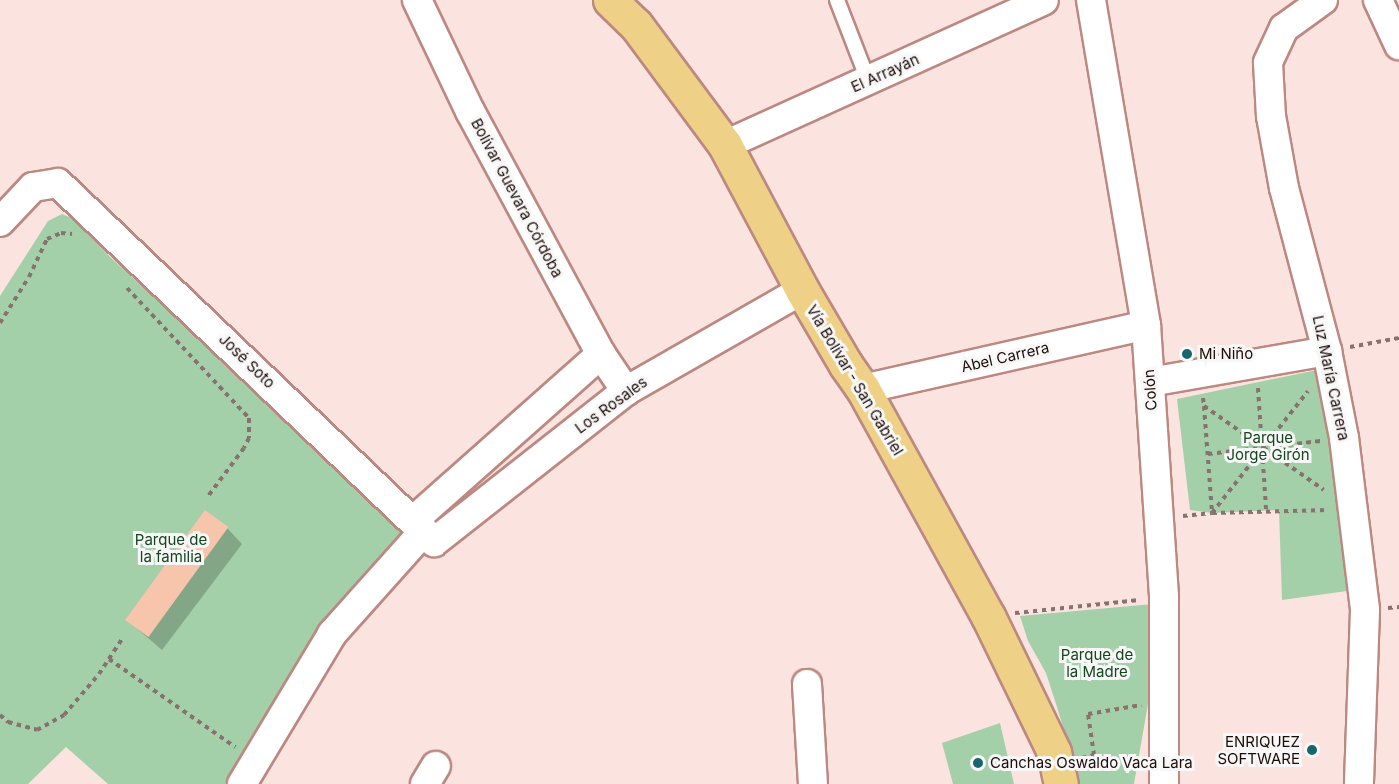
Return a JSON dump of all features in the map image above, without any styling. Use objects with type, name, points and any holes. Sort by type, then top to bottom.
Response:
[{"type":"highway","name":"Vía Bolívar - San Gabriel","points":[[610,0],[636,25],[725,145],[802,290],[846,365],[863,389],[988,616],[1054,752],[1067,772]]},
{"type":"street","name":"Bolívar Guevara Córdoba","points":[[417,0],[470,111],[601,354],[626,391]]},
{"type":"street","name":"El Arrayán","points":[[725,145],[1044,0]]},
{"type":"street","name":"Colón","points":[[1091,0],[1146,325],[1164,597],[1164,784]]},
{"type":"street","name":"Luz María Carrera","points":[[1323,0],[1284,28],[1268,63],[1271,116],[1284,188],[1328,358],[1344,438],[1365,610],[1359,784]]},
{"type":"street","points":[[1378,0],[1399,45]]},
{"type":"street","name":"José Soto","points":[[0,222],[33,187],[58,183],[424,531]]},
{"type":"street","name":"Los Rosales","points":[[251,776],[332,634],[424,531],[626,391],[802,290]]},
{"type":"street","name":"Abel Carrera","points":[[863,389],[1146,325]]},
{"type":"street","points":[[424,531],[601,354]]},
{"type":"street","points":[[1150,382],[1255,362],[1328,358]]},
{"type":"street","points":[[807,684],[813,784]]},
{"type":"lane","points":[[837,0],[868,80]]},
{"type":"path","points":[[0,323],[29,277],[47,239],[61,233],[75,235]]},
{"type":"path","points":[[122,283],[249,418],[249,438],[244,448],[209,495]]},
{"type":"path","points":[[1212,513],[1263,449],[1328,358],[1399,338]]},
{"type":"path","points":[[1255,362],[1266,510]]},
{"type":"path","points":[[1201,373],[1212,513]]},
{"type":"path","points":[[1204,406],[1353,510]]},
{"type":"path","points":[[1208,454],[1344,438]]},
{"type":"path","points":[[1159,520],[1212,513],[1266,510],[1353,510]]},
{"type":"path","points":[[988,616],[1164,597]]},
{"type":"path","points":[[0,716],[8,722],[37,730],[64,715],[91,685],[122,639]]},
{"type":"path","points":[[109,659],[251,776]]},
{"type":"path","points":[[1067,772],[1094,755],[1088,714],[1148,704]]},
{"type":"green space","name":"Parque de la familia","points":[[62,214],[74,219],[105,252],[404,529],[336,609],[268,710],[225,784],[108,784],[66,747],[28,784],[0,784],[0,296],[48,221]]},
{"type":"green space","name":"Parque Jorge Girón","points":[[1322,369],[1354,590],[1282,600],[1279,510],[1212,513],[1190,510],[1177,399]]},
{"type":"green space","name":"Parque de la Madre","points":[[1153,604],[1148,704],[1134,784],[1075,784],[1073,760],[1046,673],[1028,641],[1020,616]]},
{"type":"green space","name":"Canchas Oswaldo Vaca Lara","points":[[1000,723],[1014,784],[953,784],[942,743]]},
{"type":"building","points":[[205,510],[228,527],[149,637],[125,620]]},
{"type":"place","name":"Mi Niño","points":[[1187,354]]},
{"type":"place","name":"ENRIQUEZ SOFTWARE","points":[[1312,750]]},
{"type":"place","name":"Canchas Oswaldo Vaca Lara","points":[[978,763]]}]
